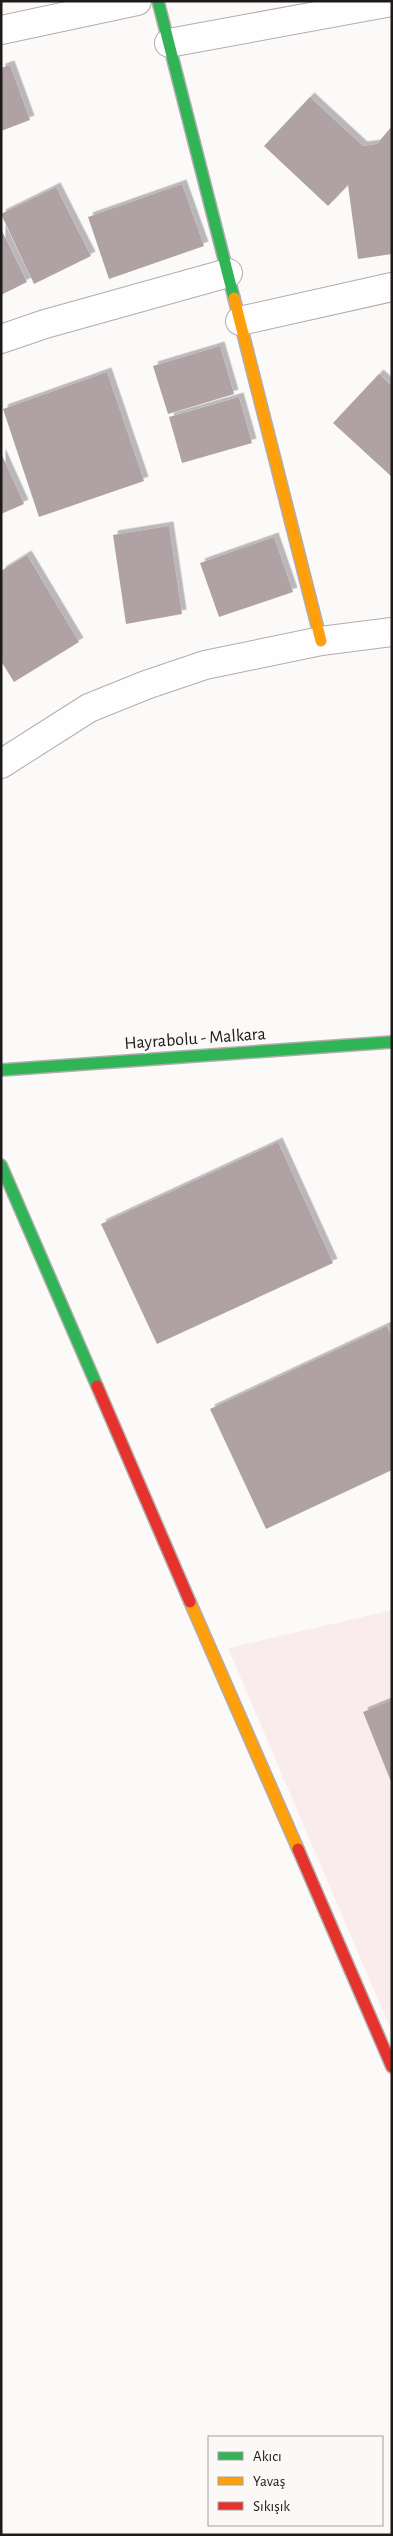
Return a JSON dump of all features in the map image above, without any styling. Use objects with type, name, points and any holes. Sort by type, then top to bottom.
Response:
[{"type":"street","points":[[1,30],[137,1]]},
{"type":"street","points":[[158,1],[321,641]]},
{"type":"street","points":[[169,43],[392,2]]},
{"type":"street","points":[[1,340],[45,324],[228,273]]},
{"type":"street","points":[[240,321],[392,287]]},
{"type":"street","points":[[1,764],[89,708],[146,685],[205,665],[321,641],[392,632]]},
{"type":"street","name":"Hayrabolu - Malkara","points":[[1,1070],[392,1042]]},
{"type":"street","points":[[1,1166],[392,2067]]},
{"type":"shaded area","points":[[392,1610],[392,2032],[228,1648]]},
{"type":"building","points":[[10,65],[30,120],[1,131],[1,68]]},
{"type":"building","points":[[310,97],[363,146],[377,144],[392,126],[392,254],[358,259],[348,185],[328,206],[264,146]]},
{"type":"building","points":[[182,184],[204,246],[109,279],[88,217]]},
{"type":"building","points":[[56,187],[91,256],[34,284],[1,214]]},
{"type":"building","points":[[1,229],[27,282],[1,295]]},
{"type":"building","points":[[220,346],[234,394],[168,414],[153,366]]},
{"type":"building","points":[[107,372],[144,481],[39,517],[3,409]]},
{"type":"building","points":[[379,374],[392,386],[392,477],[333,423]]},
{"type":"building","points":[[239,397],[252,443],[182,463],[169,417]]},
{"type":"building","points":[[1,453],[24,504],[1,514]]},
{"type":"building","points":[[169,526],[182,614],[126,624],[113,535]]},
{"type":"building","points":[[274,537],[293,592],[219,617],[200,563]]},
{"type":"building","points":[[27,555],[79,642],[14,682],[1,661],[1,571]]},
{"type":"building","points":[[278,1142],[333,1263],[157,1344],[101,1224]]},
{"type":"building","points":[[387,1326],[392,1337],[392,1470],[266,1529],[210,1409]]},
{"type":"building","points":[[392,1700],[392,1784],[363,1712]]},
{"type":"traffic: fast","points":[[158,1],[234,298]]},
{"type":"traffic: fast","points":[[1,1070],[392,1042]]},
{"type":"traffic: fast","points":[[1,1165],[97,1386]]},
{"type":"traffic: slow","points":[[234,298],[321,641]]},
{"type":"traffic: slow","points":[[190,1602],[298,1849]]},
{"type":"traffic: jam","points":[[97,1386],[190,1602]]},
{"type":"traffic: jam","points":[[298,1849],[392,2067]]}]
